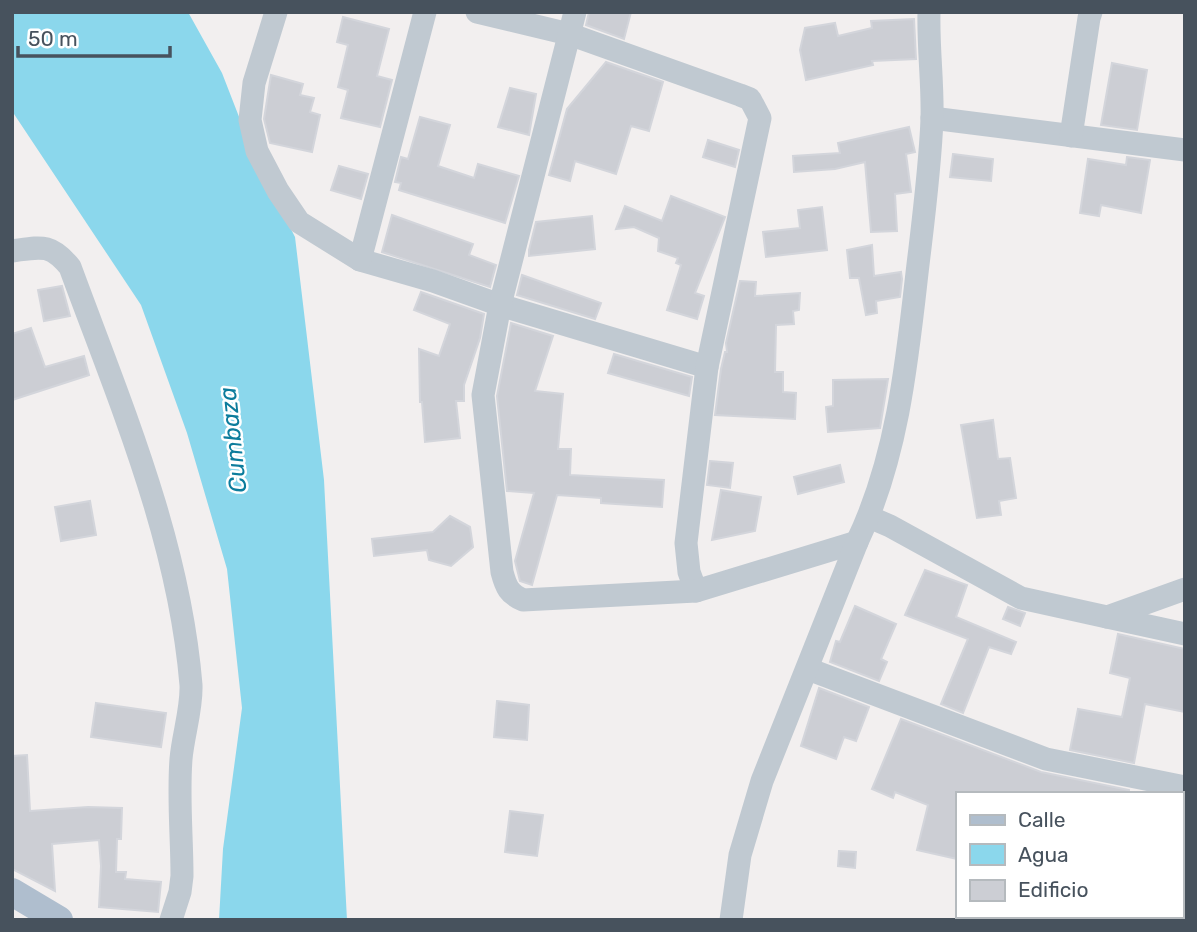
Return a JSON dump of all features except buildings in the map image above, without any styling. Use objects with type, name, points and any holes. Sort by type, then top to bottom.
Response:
[{"type":"main road","points":[[12,892],[59,920]]},
{"type":"street","points":[[276,12],[254,83],[250,120],[257,151],[278,191],[299,222],[360,260],[707,368]]},
{"type":"street","points":[[360,260],[425,12]]},
{"type":"street","points":[[477,12],[572,23],[750,99],[760,118],[707,368],[686,543],[696,591]]},
{"type":"street","points":[[731,920],[740,855],[758,794],[869,517],[884,468],[906,363],[920,246],[932,118],[929,12]]},
{"type":"street","points":[[1071,136],[1091,12]]},
{"type":"street","points":[[572,23],[500,305],[483,395],[505,586],[512,596],[523,600],[696,591],[857,542]]},
{"type":"street","points":[[932,118],[1185,150]]},
{"type":"street","points":[[12,251],[42,247],[51,249],[70,267],[145,471],[168,548],[185,635],[191,689],[181,761],[182,876],[172,920]]},
{"type":"street","points":[[869,517],[1021,598],[1185,634]]},
{"type":"street","points":[[1107,617],[1185,589]]},
{"type":"street","points":[[808,669],[1046,759],[1185,788]]},
{"type":"water","name":"Cumbaza","points":[[12,12],[188,12],[222,73],[255,158],[295,237],[324,480],[347,920],[219,920],[223,849],[242,708],[227,569],[187,433],[141,305],[12,111]]}]
